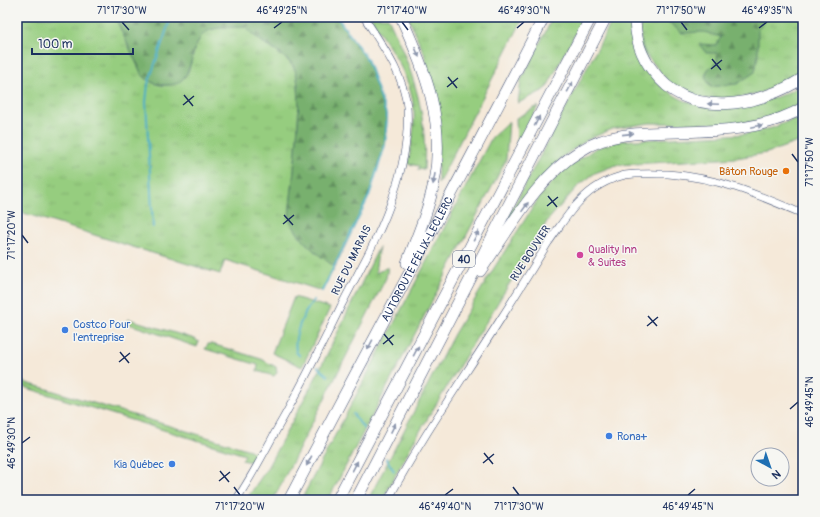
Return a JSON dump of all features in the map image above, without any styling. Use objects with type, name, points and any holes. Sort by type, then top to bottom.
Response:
[{"type":"highway","points":[[394,299],[417,236],[434,183],[437,137],[432,93],[418,55],[400,17]]},
{"type":"highway","points":[[472,157],[537,17]]},
{"type":"highway","name":"AUTOROUTE FÉLIX-LECLERC","points":[[288,500],[394,299],[472,157],[544,17]]},
{"type":"highway","name":"40","points":[[337,500],[591,17]]},
{"type":"highway","points":[[356,500],[606,17]]},
{"type":"highway","points":[[635,17],[639,46],[645,62],[659,80],[678,94],[692,100],[709,104],[744,102],[781,90],[803,78]]},
{"type":"highway","points":[[455,308],[536,192],[550,175],[564,163],[589,146],[620,135],[722,130],[756,126],[790,115],[803,108]]},
{"type":"street","name":"RUE DU MARAIS","points":[[236,500],[265,452],[310,370],[381,224],[393,197],[402,165],[407,136],[407,106],[404,93],[393,64],[364,17]]},
{"type":"street","name":"RUE BOUVIER","points":[[388,500],[422,438],[443,411],[563,222],[587,194],[611,180],[625,176],[643,174],[692,176],[742,188],[803,214]]},
{"type":"green space","points":[[17,17],[115,17],[142,75],[151,82],[160,85],[170,85],[186,76],[198,41],[206,32],[214,29],[245,27],[286,59],[293,66],[297,77],[299,94],[297,139],[289,218],[303,240],[314,251],[335,267],[322,291],[225,260],[220,274],[17,211]]},
{"type":"green space","points":[[115,17],[337,17],[367,59],[387,117],[385,145],[369,196],[335,267],[314,251],[303,240],[289,218],[297,139],[299,94],[297,77],[290,62],[245,27],[214,29],[206,32],[200,38],[183,79],[176,84],[157,84],[147,80],[142,75]]},
{"type":"green space","points":[[370,17],[388,17],[411,73],[421,109],[425,148],[424,169],[418,170],[419,166],[408,164],[414,125],[414,112],[409,86],[398,62]]},
{"type":"green space","points":[[408,17],[524,17],[438,184],[437,105],[424,53]]},
{"type":"green space","points":[[553,17],[584,17],[546,89],[518,103],[521,80]]},
{"type":"green space","points":[[614,17],[632,17],[646,58],[656,80],[667,90],[682,99],[699,105],[735,107],[771,99],[803,84],[803,102],[788,111],[753,122],[720,124],[650,123],[612,129],[587,140],[562,157],[496,239]]},
{"type":"green space","points":[[640,17],[803,17],[803,72],[776,87],[744,97],[710,99],[695,97],[681,91],[669,83],[647,56],[640,34]]},
{"type":"green space","points":[[664,17],[768,17],[758,29],[758,56],[755,72],[737,84],[710,87],[705,76],[708,69],[717,62],[717,53],[706,53],[699,44],[716,45],[721,37],[704,32],[682,33]]},
{"type":"green space","points":[[538,106],[517,147],[516,118]]},
{"type":"green space","points":[[803,115],[803,140],[767,153],[736,158],[616,165],[595,173],[578,186],[548,220],[414,441],[382,500],[368,500],[454,334],[542,193],[564,170],[596,148],[619,141],[745,134],[772,128]]},
{"type":"green space","points":[[509,122],[506,160],[328,500],[301,500],[492,137]]},
{"type":"green space","points":[[379,247],[376,273],[388,267],[386,278],[273,500],[246,500],[266,470],[317,375]]},
{"type":"green space","points":[[294,297],[330,308],[302,367],[272,353]]},
{"type":"green space","points":[[129,319],[195,339],[199,342],[197,347],[126,323]]},
{"type":"green space","points":[[208,344],[261,359],[276,367],[277,373],[274,376],[257,371],[258,365],[205,349]]},
{"type":"green space","points":[[17,380],[250,450],[256,454],[251,462],[242,460],[245,455],[17,385]]},
{"type":"waterway","points":[[153,227],[146,102],[148,84],[171,17]]},
{"type":"waterway","points":[[322,291],[369,196],[385,145],[387,117],[367,59],[337,17]]},
{"type":"waterway","points":[[300,356],[296,352],[295,345],[297,331],[306,312],[314,300]]},
{"type":"waterway","points":[[318,367],[328,376]]},
{"type":"waterway","points":[[353,414],[364,429]]},
{"type":"waterway","points":[[386,458],[394,471]]},
{"type":"place","name":"Bâton Rouge","points":[[786,171]]},
{"type":"place","name":"Quality Inn & Suites","points":[[580,255]]},
{"type":"place","name":"Costco Pour l'entreprise","points":[[65,330]]},
{"type":"place","name":"Rona+","points":[[609,436]]},
{"type":"place","name":"Kia Québec","points":[[172,464]]}]
